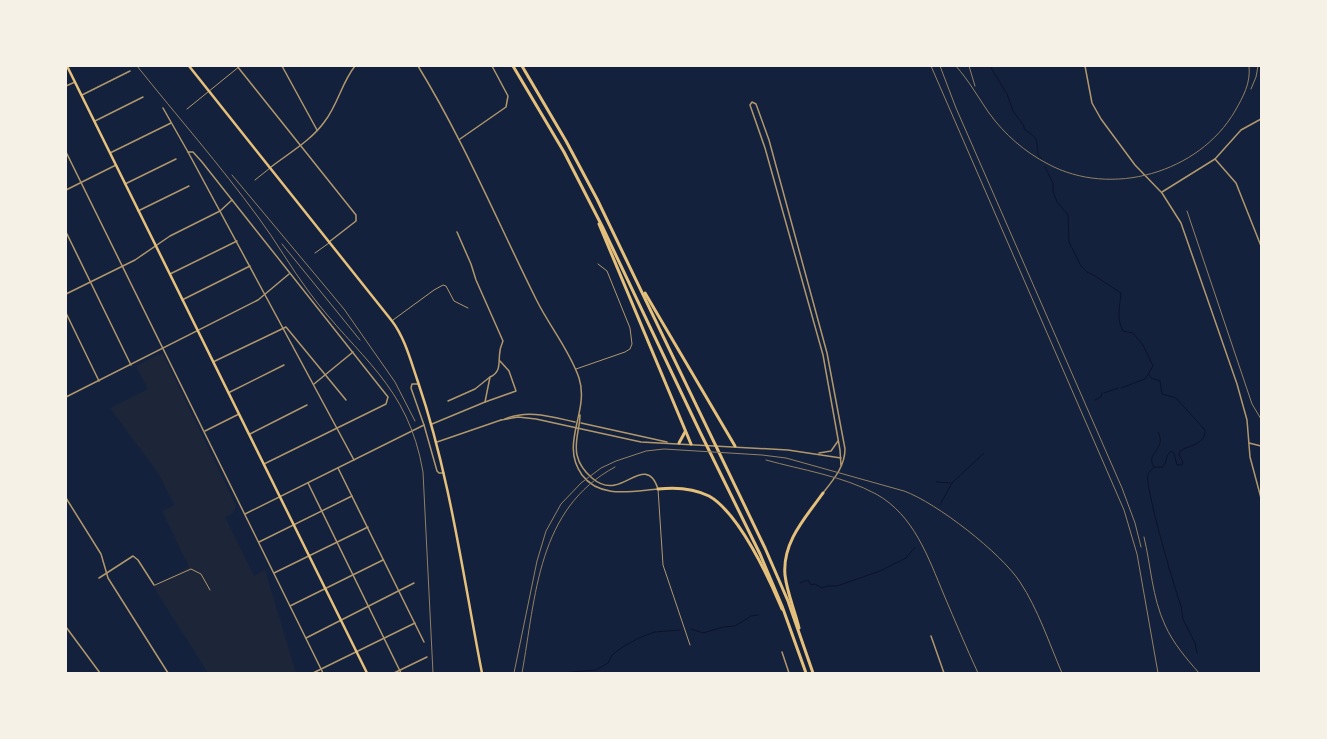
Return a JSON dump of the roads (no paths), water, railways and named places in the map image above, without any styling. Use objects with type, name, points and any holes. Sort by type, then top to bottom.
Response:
[{"type":"highway","points":[[522,66],[579,163],[636,277],[778,575],[813,673]]},
{"type":"highway","points":[[514,67],[564,152],[592,204],[773,583],[806,673]]},
{"type":"highway","points":[[592,204],[691,444]]},
{"type":"highway","points":[[636,277],[735,446]]},
{"type":"highway","points":[[679,443],[685,432]]},
{"type":"highway","points":[[658,489],[690,489],[710,497],[724,508],[743,534],[771,584],[800,654]]},
{"type":"highway","points":[[805,649],[787,583],[786,560],[795,533],[823,493]]},
{"type":"main road","points":[[67,66],[367,673]]},
{"type":"main road","points":[[189,66],[392,320],[402,338],[437,442],[482,673]]},
{"type":"street","points":[[282,66],[317,130]]},
{"type":"street","points":[[270,168],[300,145],[326,120],[348,76],[355,66]]},
{"type":"street","points":[[418,66],[459,139],[538,301],[576,370],[581,390],[580,423],[576,450],[578,459],[586,472],[598,483],[606,486],[616,485],[636,475],[643,474],[653,479],[658,489],[614,492],[594,486],[582,475],[572,452],[576,422],[580,415]]},
{"type":"street","points":[[459,139],[502,111],[507,104],[506,91],[492,66]]},
{"type":"street","points":[[1085,66],[1092,103],[1101,119],[1135,165],[1162,193],[1181,223],[1222,338],[1244,407],[1250,457],[1261,498]]},
{"type":"street","points":[[238,67],[355,214],[357,218],[356,221],[330,242]]},
{"type":"street","points":[[81,95],[130,71]]},
{"type":"street","points":[[66,86],[75,82]]},
{"type":"street","points":[[95,122],[143,97]]},
{"type":"street","points":[[823,493],[842,466],[845,459],[845,449],[827,353],[769,140],[756,104],[752,102],[750,105],[751,112],[765,148],[823,355],[842,458],[842,466]]},
{"type":"street","points":[[163,108],[237,241],[354,460]]},
{"type":"street","points":[[1162,193],[1215,159],[1241,130],[1261,119]]},
{"type":"street","points":[[110,153],[172,123]]},
{"type":"street","points":[[66,152],[323,673]]},
{"type":"street","points":[[188,152],[193,152],[202,162],[387,395],[388,401],[386,404],[264,465]]},
{"type":"street","points":[[125,184],[176,159]]},
{"type":"street","points":[[1215,159],[1236,183],[1261,246]]},
{"type":"street","points":[[66,190],[116,165]]},
{"type":"street","points":[[138,211],[189,186]]},
{"type":"street","points":[[66,294],[123,267],[170,236],[220,211],[232,200]]},
{"type":"street","points":[[66,232],[132,365]]},
{"type":"street","points":[[448,401],[475,389],[495,374],[500,362],[500,351],[503,339],[476,280],[457,232]]},
{"type":"street","points":[[170,274],[237,241]]},
{"type":"street","points":[[182,300],[250,266]]},
{"type":"street","points":[[66,392],[67,397],[198,332],[265,295],[290,274]]},
{"type":"street","points":[[66,313],[99,381]]},
{"type":"street","points":[[213,362],[283,328],[288,328],[346,400]]},
{"type":"street","points":[[291,341],[295,337]]},
{"type":"street","points":[[314,384],[353,352]]},
{"type":"street","points":[[432,424],[516,391],[506,367],[500,362]]},
{"type":"street","points":[[228,393],[284,365]]},
{"type":"street","points":[[485,402],[490,377]]},
{"type":"street","points":[[418,384],[412,384],[411,388],[424,425],[437,471],[439,473],[444,473]]},
{"type":"street","points":[[249,434],[307,405]]},
{"type":"street","points":[[204,432],[239,414]]},
{"type":"street","points":[[437,442],[515,415],[528,414],[576,422],[670,442],[817,453],[845,459]]},
{"type":"street","points":[[500,420],[524,418],[579,428],[641,442],[670,442]]},
{"type":"street","points":[[245,514],[424,425]]},
{"type":"street","points":[[817,453],[827,452],[833,449],[838,438]]},
{"type":"street","points":[[1248,443],[1261,446]]},
{"type":"street","points":[[338,468],[424,642]]},
{"type":"street","points":[[308,483],[402,673]]},
{"type":"street","points":[[259,542],[352,496]]},
{"type":"street","points":[[66,498],[101,554],[106,574],[168,673]]},
{"type":"street","points":[[274,574],[368,527]]},
{"type":"street","points":[[99,578],[131,556],[134,556],[154,585]]},
{"type":"street","points":[[290,606],[384,560]]},
{"type":"street","points":[[306,638],[414,583]]},
{"type":"street","points":[[313,673],[415,623]]},
{"type":"street","points":[[66,627],[67,631],[100,673]]},
{"type":"street","points":[[931,636],[944,673]]},
{"type":"street","points":[[782,652],[789,673]]},
{"type":"street","points":[[394,673],[427,657]]},
{"type":"lane","points":[[187,109],[238,67]]},
{"type":"lane","points":[[255,180],[270,168]]},
{"type":"lane","points":[[315,253],[330,242]]},
{"type":"lane","points":[[576,370],[625,352],[630,349],[632,344],[630,328],[607,271],[598,264]]},
{"type":"lane","points":[[392,320],[430,292],[443,285],[446,286],[454,301],[468,308]]},
{"type":"lane","points":[[658,489],[663,566],[690,645]]},
{"type":"lane","points":[[154,585],[158,585],[191,569],[201,574],[210,590]]},
{"type":"waterway","points":[[990,66],[1007,94],[1013,111],[1024,126],[1024,129],[1032,134],[1036,139],[1038,155],[1042,159]]},
{"type":"waterway","points":[[1045,167],[1053,183],[1053,191],[1057,202],[1068,215],[1069,242],[1081,266],[1087,272],[1121,293],[1119,312],[1123,331],[1133,333],[1143,345],[1153,366],[1145,379],[1121,388]]},
{"type":"waterway","points":[[1149,374],[1151,378],[1160,381],[1162,394],[1176,398],[1205,430],[1204,435],[1199,442],[1180,451],[1179,455],[1183,462],[1182,465],[1177,465],[1174,453],[1171,451],[1163,467],[1154,467],[1148,474],[1151,497],[1161,538],[1181,606],[1183,619],[1195,643],[1197,653]]},
{"type":"waterway","points":[[1104,393],[1118,388]]},
{"type":"waterway","points":[[1095,400],[1101,397],[1102,393]]},
{"type":"waterway","points":[[1154,467],[1152,458],[1160,443],[1158,432]]},
{"type":"waterway","points":[[940,505],[952,483],[984,453]]},
{"type":"waterway","points":[[936,482],[951,483]]},
{"type":"waterway","points":[[800,583],[808,580],[811,585],[815,584],[822,588],[827,586],[837,586],[880,571],[906,558],[915,547]]},
{"type":"waterway","points":[[691,629],[703,633],[723,627],[735,626],[751,616],[758,615]]},
{"type":"waterway","points":[[561,673],[596,670],[608,663],[612,655],[624,646],[641,637],[655,632],[680,630]]},
{"type":"railway","points":[[137,66],[244,198],[265,226],[309,292],[327,315],[379,374],[406,416],[416,442],[423,472],[433,673]]},
{"type":"railway","points":[[931,66],[1124,510],[1137,554],[1158,673]]},
{"type":"railway","points":[[940,66],[956,108],[1122,488],[1135,523],[1141,547]]},
{"type":"railway","points":[[956,66],[995,121],[1023,148],[1048,164],[1073,174],[1099,179],[1125,179],[1152,174],[1177,164],[1199,150],[1219,132],[1235,111],[1248,84],[1249,66]]},
{"type":"railway","points":[[969,66],[975,86]]},
{"type":"railway","points":[[1251,89],[1256,77],[1258,66]]},
{"type":"railway","points":[[232,175],[344,309],[395,382],[415,421]]},
{"type":"railway","points":[[1187,211],[1252,404],[1261,419]]},
{"type":"railway","points":[[282,244],[360,340]]},
{"type":"railway","points":[[514,673],[537,561],[546,531],[561,504],[581,483],[601,468],[616,461],[646,451],[664,449],[762,455],[786,458],[904,491],[918,497],[950,517],[967,530],[1011,570],[1032,603],[1062,673]]},
{"type":"railway","points":[[766,460],[850,482],[876,494],[900,513],[918,538],[932,566],[978,673]]},
{"type":"railway","points":[[522,673],[537,585],[544,557],[555,530],[570,506],[589,485],[615,467]]},
{"type":"railway","points":[[1144,537],[1157,604],[1168,632],[1199,673]]}]
